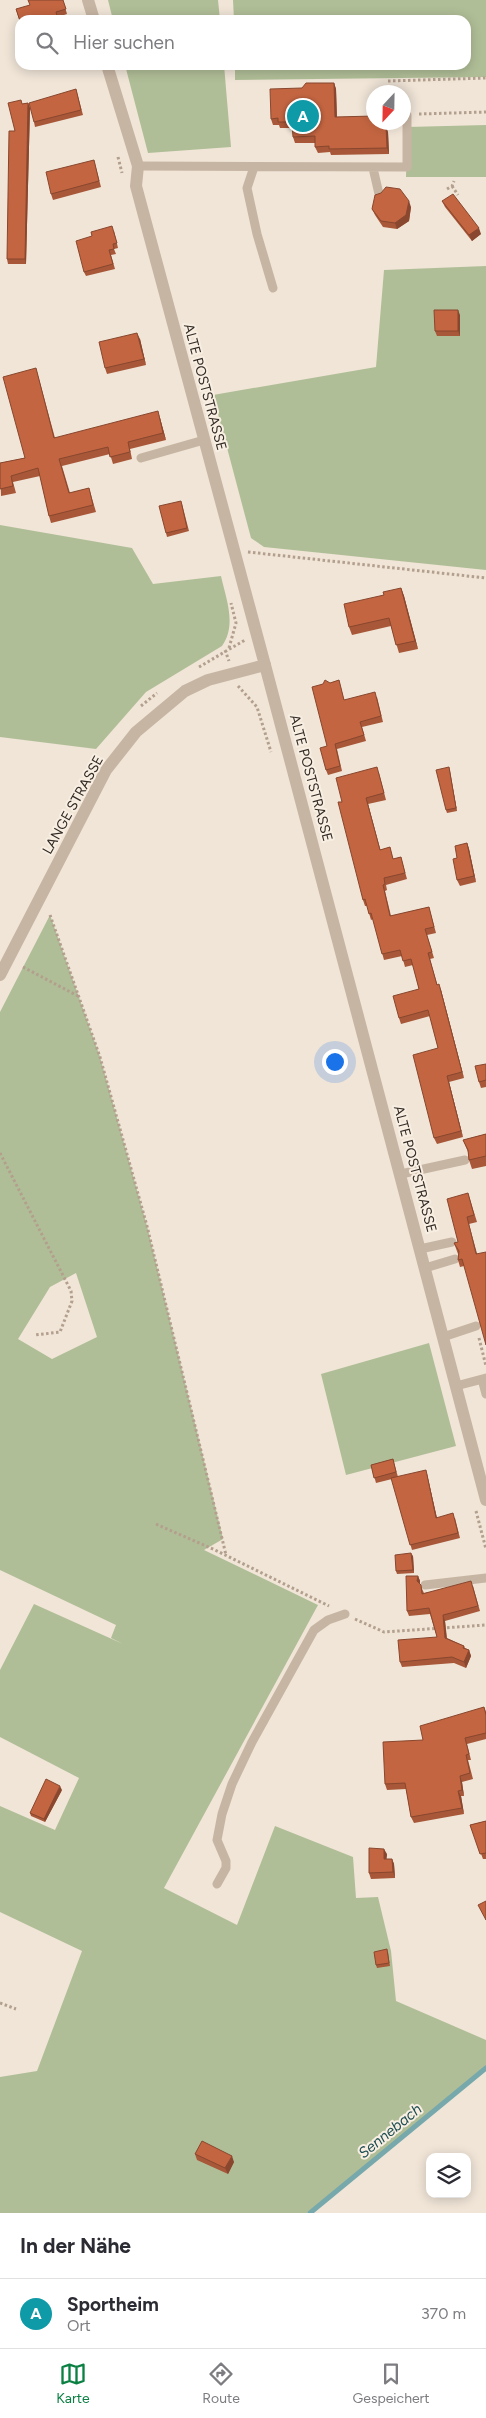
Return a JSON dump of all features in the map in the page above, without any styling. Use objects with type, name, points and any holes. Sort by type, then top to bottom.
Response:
[{"type":"street","points":[[88,0],[92,15]]},
{"type":"street","name":"ALTE POSTSTRASSE","points":[[109,70],[138,166],[136,186],[266,665],[486,1500]]},
{"type":"street","name":"LANGE STRASSE","points":[[0,975],[106,770],[136,732],[185,691],[208,680],[266,665]]},
{"type":"lane","points":[[138,166],[407,168],[407,130]]},
{"type":"lane","points":[[254,167],[247,188],[273,288]]},
{"type":"lane","points":[[372,168],[379,194]]},
{"type":"lane","points":[[141,458],[204,440]]},
{"type":"lane","points":[[401,1174],[464,1160]]},
{"type":"lane","points":[[420,1250],[452,1242]]},
{"type":"lane","points":[[425,1268],[455,1260]]},
{"type":"lane","points":[[443,1337],[476,1326]]},
{"type":"lane","points":[[456,1386],[484,1378],[486,1394]]},
{"type":"lane","points":[[425,1585],[486,1578]]},
{"type":"lane","points":[[217,1884],[226,1868],[226,1861],[217,1840],[222,1814],[240,1767],[314,1630],[328,1620],[345,1614]]},
{"type":"path","points":[[388,81],[486,78]]},
{"type":"path","points":[[411,114],[486,112]]},
{"type":"path","points":[[447,189],[452,186],[454,181]]},
{"type":"path","points":[[452,186],[458,195]]},
{"type":"path","points":[[235,551],[486,578]]},
{"type":"path","points":[[50,915],[100,1057],[147,1226],[226,1555],[156,1524]]},
{"type":"path","points":[[23,967],[79,996]]},
{"type":"path","points":[[0,1153],[71,1291],[72,1301],[60,1332],[35,1335]]},
{"type":"path","points":[[476,1326],[486,1366]]},
{"type":"path","points":[[0,2003],[16,2009]]},
{"type":"green space","points":[[108,0],[218,0],[220,15],[112,15]]},
{"type":"green space","points":[[233,0],[486,0],[486,77],[235,80],[235,70],[471,70],[471,15],[234,15]]},
{"type":"green space","points":[[126,70],[224,70],[231,147],[148,153]]},
{"type":"green space","points":[[486,125],[486,177],[406,177],[407,130],[411,130],[411,127]]},
{"type":"green space","points":[[486,266],[486,570],[264,547],[251,538],[213,395],[376,367],[384,270]]},
{"type":"green space","points":[[0,525],[132,548],[153,584],[221,576],[230,621],[222,646],[146,692],[96,749],[0,737]]},
{"type":"green space","points":[[50,915],[100,1057],[147,1226],[223,1539],[204,1550],[318,1605],[164,1888],[237,1925],[275,1826],[353,1857],[356,1898],[378,1897],[391,1951],[396,2001],[486,2040],[486,2067],[307,2213],[0,2213],[0,2077],[37,2071],[82,1951],[0,1912],[0,1806],[55,1830],[79,1778],[0,1737],[0,1670],[34,1604],[123,1644],[111,1638],[116,1625],[0,1570],[0,1012]],"holes":[[[76,1273],[97,1337],[52,1359],[18,1339],[50,1287]]]},
{"type":"green space","points":[[429,1343],[456,1446],[346,1475],[321,1374]]},
{"type":"building","points":[[28,0],[63,0],[66,9],[56,12],[57,15],[18,15],[16,9],[30,5]]},
{"type":"building","points":[[306,83],[334,83],[335,117],[366,116],[366,130],[386,130],[387,148],[329,149],[329,146],[315,147],[315,136],[293,137],[292,122],[278,122],[278,118],[271,119],[270,89],[302,88]]},
{"type":"building","points":[[76,89],[81,110],[34,122],[29,103]]},
{"type":"building","points":[[21,100],[22,104],[28,103],[25,259],[7,259],[9,131],[15,131],[8,103]]},
{"type":"building","points":[[94,160],[99,181],[51,194],[46,172]]},
{"type":"building","points":[[386,187],[400,189],[409,201],[406,215],[395,223],[381,221],[372,209],[375,195],[381,193]]},
{"type":"building","points":[[453,194],[479,228],[469,235],[442,201]]},
{"type":"building","points":[[112,226],[117,243],[113,244],[114,249],[109,250],[113,264],[84,272],[76,241],[92,236],[91,232]]},
{"type":"building","points":[[434,310],[458,310],[458,331],[435,331]]},
{"type":"building","points":[[137,333],[144,359],[105,368],[99,342]]},
{"type":"building","points":[[36,368],[54,438],[158,411],[163,433],[128,442],[130,452],[110,457],[108,447],[59,459],[69,493],[89,488],[93,505],[49,516],[38,468],[11,476],[13,486],[0,489],[0,463],[25,458],[3,377]]},
{"type":"building","points":[[181,501],[187,528],[166,533],[159,506]]},
{"type":"building","points":[[401,588],[415,641],[396,645],[389,618],[349,627],[344,604],[384,595],[383,592]]},
{"type":"building","points":[[325,680],[330,683],[339,680],[344,700],[375,692],[381,716],[360,722],[364,735],[335,744],[340,766],[326,770],[320,748],[327,746],[312,687],[323,684]]},
{"type":"building","points":[[377,767],[384,793],[366,798],[380,850],[390,847],[393,859],[401,857],[405,873],[384,878],[385,884],[383,885],[390,916],[429,907],[434,927],[425,929],[432,952],[428,953],[437,985],[439,984],[462,1072],[447,1076],[461,1131],[434,1138],[413,1055],[438,1048],[428,1010],[399,1018],[393,996],[419,989],[411,959],[403,961],[400,950],[382,954],[371,913],[369,914],[365,899],[363,900],[338,802],[342,802],[336,778]]},
{"type":"building","points":[[449,767],[456,808],[446,810],[436,770]]},
{"type":"building","points":[[467,843],[474,876],[457,880],[453,859],[457,858],[455,846]]},
{"type":"building","points":[[486,1064],[486,1080],[479,1082],[475,1066]]},
{"type":"building","points":[[486,1134],[486,1156],[469,1160],[468,1150],[463,1140]]},
{"type":"building","points":[[468,1193],[474,1215],[467,1217],[476,1254],[486,1252],[486,1345],[462,1259],[458,1260],[459,1251],[454,1243],[458,1242],[447,1199]]},
{"type":"building","points":[[393,1459],[396,1472],[374,1478],[371,1465]]},
{"type":"building","points":[[426,1470],[436,1518],[453,1513],[458,1533],[410,1545],[391,1478]]},
{"type":"building","points":[[411,1553],[413,1570],[396,1571],[395,1555]]},
{"type":"building","points":[[406,1576],[418,1576],[417,1581],[421,1585],[422,1594],[471,1581],[478,1606],[443,1615],[445,1638],[469,1650],[464,1662],[452,1657],[400,1662],[398,1640],[437,1637],[429,1608],[407,1611]]},
{"type":"building","points":[[484,1707],[486,1733],[465,1738],[469,1754],[466,1755],[470,1773],[460,1776],[462,1790],[458,1791],[462,1808],[411,1817],[405,1783],[385,1784],[383,1742],[423,1740],[420,1726]]},
{"type":"building","points":[[46,1779],[60,1786],[44,1819],[30,1813]]},
{"type":"building","points":[[486,1821],[486,1853],[480,1854],[470,1825]]},
{"type":"building","points":[[369,1848],[384,1849],[384,1859],[392,1859],[393,1872],[369,1873]]},
{"type":"building","points":[[486,1901],[486,1920],[478,1905]]},
{"type":"building","points":[[387,1949],[389,1963],[376,1965],[374,1952]]},
{"type":"building","points":[[202,2141],[232,2156],[225,2168],[195,2154]]},
{"type":"waterway","name":"Sennebach","points":[[310,2213],[486,2068]]},
{"type":"place","name":"Sportheim","points":[[303,116]]}]
